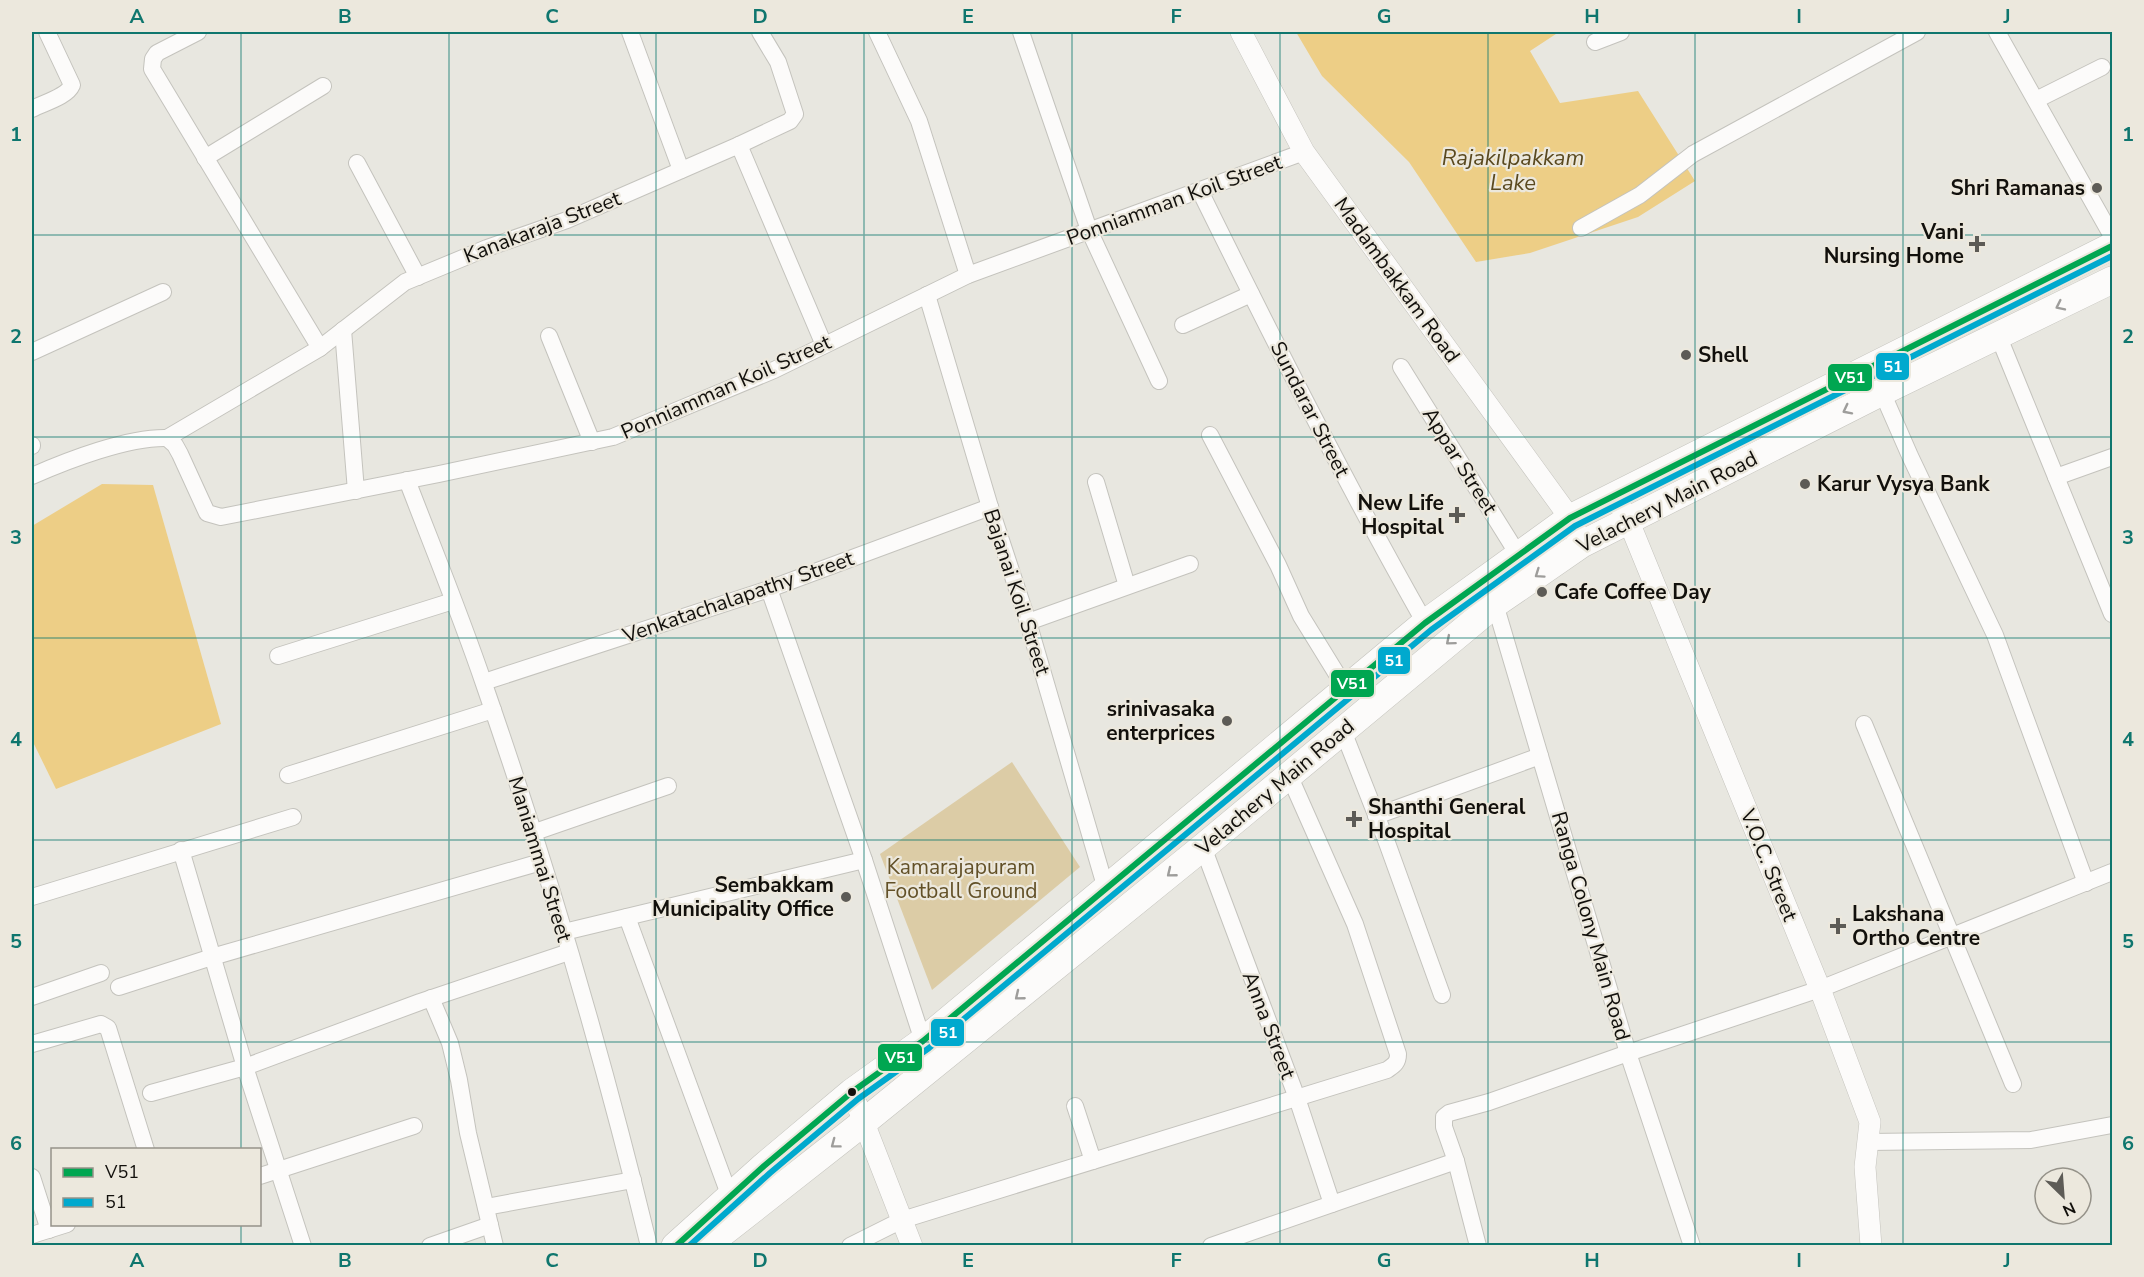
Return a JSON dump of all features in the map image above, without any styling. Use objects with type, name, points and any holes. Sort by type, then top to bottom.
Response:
[{"type":"main road","name":"Velachery Main Road","points":[[675,1245],[852,1092],[923,1041],[1425,623],[1570,519],[2112,246]]},
{"type":"main road","name":"Velachery Main Road","points":[[706,1245],[864,1122],[1203,847],[1496,604],[1582,544],[1882,392],[2112,280]]},
{"type":"street","points":[[32,109],[62,95],[70,90],[72,85],[47,32]]},
{"type":"street","points":[[198,32],[157,53],[153,59],[152,69],[320,348]]},
{"type":"street","points":[[630,32],[681,170]]},
{"type":"street","name":"Kanakaraja Street","points":[[167,438],[320,348],[405,282],[486,248],[567,220],[790,121],[795,114],[778,62],[760,32]]},
{"type":"street","points":[[877,32],[919,121],[969,275]]},
{"type":"street","points":[[1021,32],[1089,230],[1159,381]]},
{"type":"street","name":"Madambakkam Road","points":[[1240,32],[1304,152],[1570,519],[1582,544]]},
{"type":"street","points":[[1595,42],[1622,32]]},
{"type":"street","points":[[1581,228],[1640,195],[1693,154],[1917,32]]},
{"type":"street","points":[[1997,32],[2112,236]]},
{"type":"street","points":[[2036,100],[2102,67]]},
{"type":"street","points":[[205,158],[323,86]]},
{"type":"street","points":[[740,145],[824,345]]},
{"type":"street","name":"Ponniamman Koil Street","points":[[167,438],[180,454],[207,513],[214,517],[221,517],[613,437],[774,370],[969,275],[1304,152]]},
{"type":"street","points":[[357,163],[418,277]]},
{"type":"street","name":"Sundarar Street","points":[[1200,191],[1361,508],[1425,623]]},
{"type":"street","points":[[32,352],[163,292]]},
{"type":"street","points":[[1183,325],[1251,294]]},
{"type":"street","name":"Bajanai Koil Street","points":[[927,295],[990,507],[1029,622],[1106,889]]},
{"type":"street","points":[[343,330],[356,491]]},
{"type":"street","points":[[1998,335],[2112,614]]},
{"type":"street","points":[[549,336],[592,441]]},
{"type":"street","name":"Appar Street","points":[[1401,367],[1519,556]]},
{"type":"street","points":[[1882,392],[1995,635],[2086,883]]},
{"type":"street","points":[[1209,435],[1278,565],[1301,616],[1346,689]]},
{"type":"street","points":[[32,476],[108,448],[153,438],[167,438]]},
{"type":"street","points":[[2056,477],[2112,457]]},
{"type":"street","name":"Maniammai Street","points":[[408,480],[484,682],[564,932],[649,1245]]},
{"type":"street","points":[[1096,482],[1127,586]]},
{"type":"street","name":"V.O.C. Street","points":[[1615,496],[1629,522],[1820,989],[1870,1122],[1865,1167],[1871,1245]]},
{"type":"street","name":"Venkatachalapathy Street","points":[[484,682],[769,589],[990,507]]},
{"type":"street","points":[[1029,622],[1190,564]]},
{"type":"street","points":[[769,589],[864,860],[923,1041]]},
{"type":"street","points":[[278,656],[453,601]]},
{"type":"street","name":"Ranga Colony Main Road","points":[[1496,604],[1628,1053],[1692,1245]]},
{"type":"street","points":[[288,775],[493,710]]},
{"type":"street","points":[[1864,724],[2013,1084]]},
{"type":"street","points":[[1343,731],[1442,995]]},
{"type":"street","points":[[1376,816],[1540,756]]},
{"type":"street","points":[[850,1245],[902,1220],[1387,1070],[1398,1061],[1398,1054],[1355,924],[1289,775]]},
{"type":"street","points":[[532,833],[668,786]]},
{"type":"street","points":[[32,897],[293,817]]},
{"type":"street","name":"Anna Street","points":[[1203,847],[1297,1098],[1332,1204]]},
{"type":"street","points":[[181,850],[245,1067],[303,1245]]},
{"type":"street","points":[[564,932],[864,860]]},
{"type":"street","points":[[119,987],[212,957],[541,862]]},
{"type":"street","points":[[1478,1245],[1456,1161],[1444,1127],[1444,1117],[1449,1113],[1489,1102],[1820,989],[2112,872]]},
{"type":"street","points":[[627,917],[730,1197]]},
{"type":"street","points":[[150,1093],[245,1067],[431,998],[570,952]]},
{"type":"street","points":[[32,997],[100,973]]},
{"type":"street","points":[[431,998],[450,1043],[495,1245]]},
{"type":"street","points":[[32,1044],[100,1024],[108,1028],[146,1148]]},
{"type":"street","points":[[852,1092],[912,1245]]},
{"type":"street","points":[[1076,1106],[1093,1161]]},
{"type":"street","points":[[1868,1142],[2031,1140],[2112,1125]]},
{"type":"street","points":[[261,1176],[414,1126]]},
{"type":"street","points":[[1211,1245],[1456,1161]]},
{"type":"street","points":[[32,1177],[49,1230]]},
{"type":"street","points":[[486,1207],[633,1180]]},
{"type":"street","points":[[430,1245],[490,1225]]},
{"type":"street","points":[[32,1235],[61,1226]]},
{"type":"green space","name":"Kamarajapuram Football Ground","points":[[1012,762],[1080,867],[932,990],[880,854]]},
{"type":"water","name":"Rajakilpakkam Lake","points":[[1296,32],[1559,32],[1530,51],[1560,103],[1638,91],[1695,181],[1638,217],[1530,253],[1476,262],[1409,162],[1322,76]]},
{"type":"water","points":[[102,484],[153,485],[221,724],[56,789],[32,740],[32,526]]},
{"type":"transit line","name":"V51","points":[[676,1246],[764,1166],[852,1092],[923,1041],[1425,623],[1570,518],[2112,246]]},
{"type":"transit line","name":"51","points":[[689,1246],[770,1173],[858,1099],[929,1048],[1431,630],[1575,526],[2112,256]]},
{"type":"place","name":"Shri Ramanas","points":[[2097,188]]},
{"type":"place","name":"Vani Nursing Home","points":[[1977,244]]},
{"type":"place","name":"Shell","points":[[1686,355]]},
{"type":"place","name":"Karur Vysya Bank","points":[[1805,484]]},
{"type":"place","name":"New Life Hospital","points":[[1457,515]]},
{"type":"place","name":"Cafe Coffee Day","points":[[1542,592]]},
{"type":"place","name":"srinivasaka enterprices","points":[[1227,721]]},
{"type":"place","name":"Shanthi General Hospital","points":[[1354,819]]},
{"type":"place","name":"Sembakkam Municipality Office","points":[[846,897]]},
{"type":"place","name":"Lakshana Ortho Centre","points":[[1838,926]]}]
